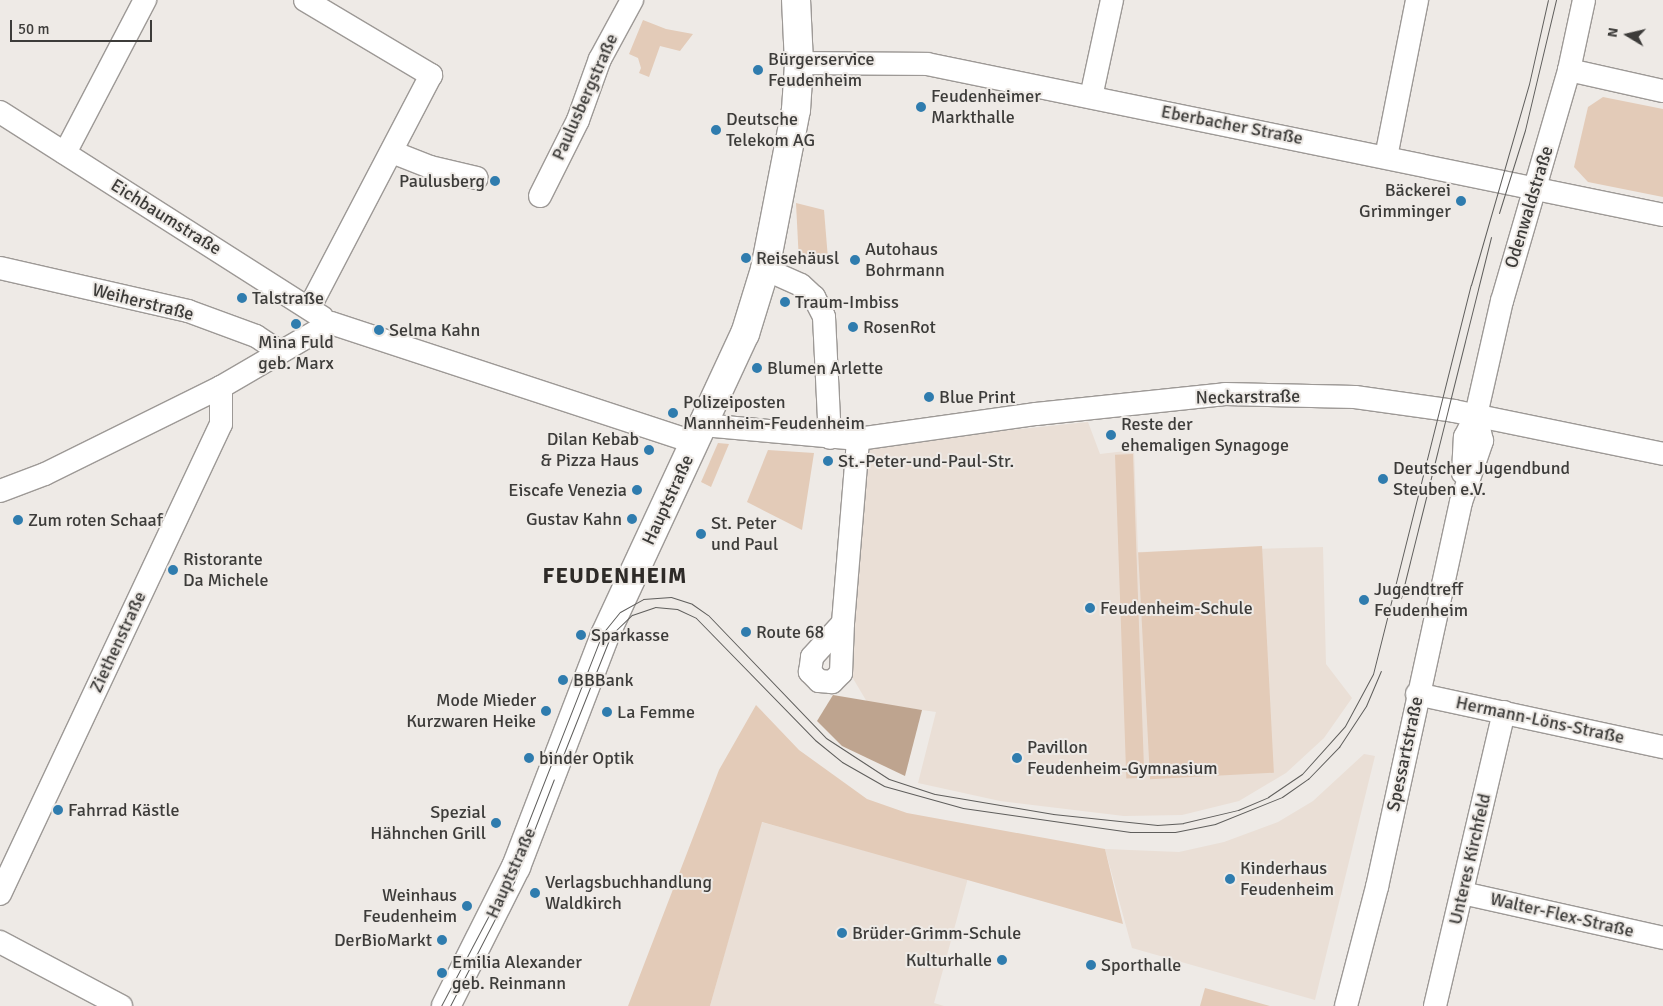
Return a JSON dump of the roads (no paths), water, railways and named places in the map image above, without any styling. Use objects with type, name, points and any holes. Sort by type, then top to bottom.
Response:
[{"type":"street","points":[[65,153],[145,0]]},
{"type":"street","points":[[305,0],[431,75],[309,308]]},
{"type":"street","name":"Paulusbergstraße","points":[[540,196],[578,120],[600,59],[632,0]]},
{"type":"street","name":"Hauptstraße","points":[[446,1006],[516,867],[605,635],[745,334],[765,269],[792,135],[799,63],[796,0]]},
{"type":"street","points":[[1091,97],[1112,0]]},
{"type":"street","points":[[1386,157],[1418,0]]},
{"type":"street","name":"Odenwaldstraße","points":[[1476,415],[1502,301],[1568,70],[1584,0]]},
{"type":"street","name":"Eberbacher Straße","points":[[799,63],[927,64],[1535,187],[1663,215]]},
{"type":"street","points":[[1568,70],[1663,91]]},
{"type":"street","name":"Eichbaumstraße","points":[[0,112],[331,322]]},
{"type":"street","points":[[392,152],[430,167],[477,178]]},
{"type":"street","name":"Weiherstraße","points":[[0,268],[188,311],[256,336],[280,352]]},
{"type":"street","points":[[765,269],[801,285],[814,297],[824,316],[830,438]]},
{"type":"street","points":[[0,491],[45,474],[221,388],[331,322],[698,434]]},
{"type":"street","name":"Ziethenstraße","points":[[0,894],[221,424],[221,388]]},
{"type":"street","name":"Neckarstraße","points":[[698,434],[858,439],[1036,414],[1225,394],[1355,397],[1476,415],[1663,454]]},
{"type":"street","name":"Spessartstraße","points":[[1346,1006],[1377,887],[1417,694],[1461,502],[1465,437],[1476,415]]},
{"type":"street","points":[[843,623],[858,439]]},
{"type":"street","name":"Hermann-Löns-Straße","points":[[1417,694],[1663,747]]},
{"type":"street","name":"Unteres Kirchfeld","points":[[1435,1006],[1504,712]]},
{"type":"street","name":"Walter-Flex-Straße","points":[[1462,893],[1663,938]]},
{"type":"street","points":[[0,942],[121,1006]]},
{"type":"tram line","points":[[441,1006],[501,892],[602,634],[620,612],[643,599],[671,597],[692,604],[708,615],[826,738],[889,779],[935,794],[1053,814],[1157,825],[1183,823],[1238,810],[1268,797],[1302,774],[1345,726],[1373,674],[1471,285],[1529,84],[1548,0]]},
{"type":"tram line","points":[[1499,213],[1525,130],[1556,0]]},
{"type":"tram line","points":[[1401,598],[1491,237]]},
{"type":"tram line","points":[[560,763],[611,635],[632,615],[655,607],[677,609],[696,618],[815,740],[842,762],[884,786],[963,808],[1130,832],[1175,832],[1215,824],[1282,797],[1308,779],[1339,747],[1366,706],[1381,671]]},
{"type":"tram line","points":[[450,1006],[514,882],[554,779]]},
{"type":"place","name":"Bürgerservice Feudenheim","points":[[758,70]]},
{"type":"place","name":"Feudenheimer Markthalle","points":[[921,107]]},
{"type":"place","name":"Deutsche Telekom AG","points":[[716,130]]},
{"type":"place","name":"Paulusberg","points":[[495,181]]},
{"type":"place","name":"Bäckerei Grimminger","points":[[1461,201]]},
{"type":"place","name":"Reisehäusl","points":[[746,258]]},
{"type":"place","name":"Autohaus Bohrmann","points":[[855,260]]},
{"type":"place","name":"Talstraße","points":[[242,298]]},
{"type":"place","name":"Traum-Imbiss","points":[[785,302]]},
{"type":"place","name":"Mina Fuld geb. Marx","points":[[296,324]]},
{"type":"place","name":"RosenRot","points":[[853,327]]},
{"type":"place","name":"Selma Kahn","points":[[379,330]]},
{"type":"place","name":"Blumen Arlette","points":[[757,368]]},
{"type":"place","name":"Blue Print","points":[[929,397]]},
{"type":"place","name":"Polizeiposten Mannheim-Feudenheim","points":[[673,413]]},
{"type":"place","name":"Reste der ehemaligen Synagoge","points":[[1111,435]]},
{"type":"place","name":"Dilan Kebab & Pizza Haus","points":[[649,450]]},
{"type":"place","name":"St.-Peter-und-Paul-Str.","points":[[828,461]]},
{"type":"place","name":"Deutscher Jugendbund Steuben e.V.","points":[[1383,479]]},
{"type":"place","name":"Eiscafe Venezia","points":[[637,490]]},
{"type":"place","name":"Gustav Kahn","points":[[632,519]]},
{"type":"place","name":"Zum roten Schaaf","points":[[18,520]]},
{"type":"place","name":"St. Peter und Paul","points":[[701,534]]},
{"type":"place","name":"Ristorante Da Michele","points":[[173,570]]},
{"type":"place","name":"Jugendtreff Feudenheim","points":[[1364,600]]},
{"type":"place","name":"Feudenheim-Schule","points":[[1090,608]]},
{"type":"place","name":"Route 68","points":[[746,632]]},
{"type":"place","name":"Sparkasse","points":[[581,635]]},
{"type":"place","name":"BBBank","points":[[563,680]]},
{"type":"place","name":"Mode Mieder Kurzwaren Heike","points":[[546,711]]},
{"type":"place","name":"La Femme","points":[[607,712]]},
{"type":"place","name":"binder Optik","points":[[529,758]]},
{"type":"place","name":"Pavillon Feudenheim-Gymnasium","points":[[1017,758]]},
{"type":"place","name":"Fahrrad Kästle","points":[[58,810]]},
{"type":"place","name":"Spezial Hähnchen Grill","points":[[496,823]]},
{"type":"place","name":"Kinderhaus Feudenheim","points":[[1230,879]]},
{"type":"place","name":"Verlagsbuchhandlung Waldkirch","points":[[535,893]]},
{"type":"place","name":"Weinhaus Feudenheim","points":[[467,906]]},
{"type":"place","name":"Brüder-Grimm-Schule","points":[[842,933]]},
{"type":"place","name":"DerBioMarkt","points":[[442,940]]},
{"type":"place","name":"Kulturhalle","points":[[1002,960]]},
{"type":"place","name":"Sporthalle","points":[[1091,965]]},
{"type":"place","name":"Emilia Alexander geb. Reinmann","points":[[442,973]]},
{"type":"district","name":"FEUDENHEIM","points":[[615,576]]}]
